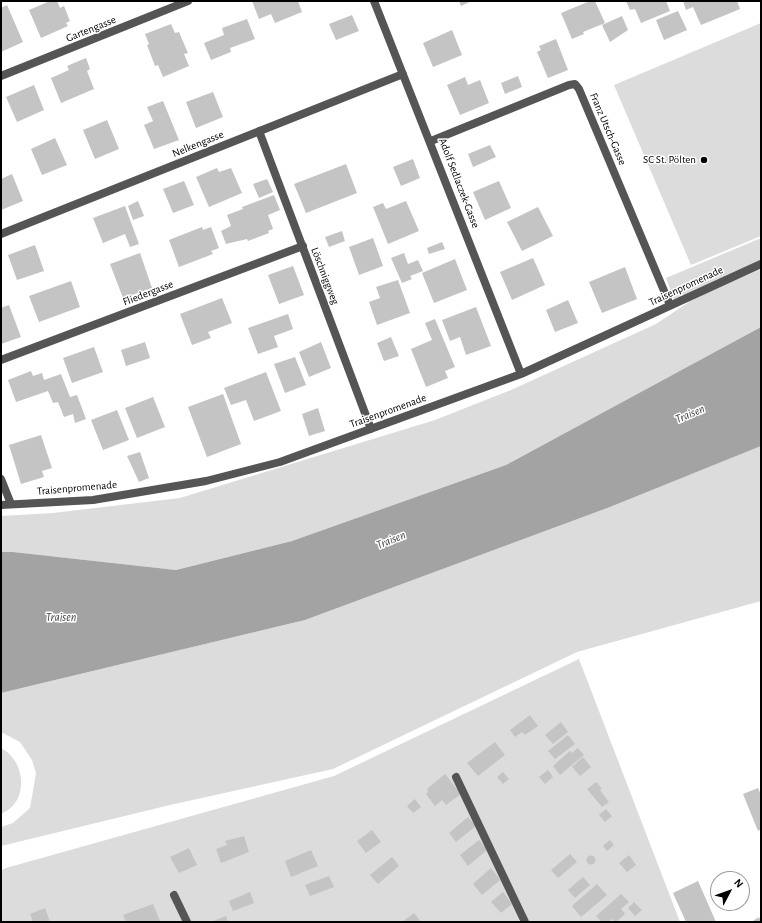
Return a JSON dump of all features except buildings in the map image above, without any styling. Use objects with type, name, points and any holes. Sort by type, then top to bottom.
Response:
[{"type":"street","name":"Gartengasse","points":[[1,76],[188,1]]},
{"type":"street","name":"Adolf Sedlaczek-Gasse","points":[[374,1],[431,141],[521,374]]},
{"type":"street","name":"Nelkengasse","points":[[1,234],[404,74]]},
{"type":"street","name":"Franz Utsch-Gasse","points":[[431,141],[569,84],[575,84],[579,89],[670,306]]},
{"type":"street","name":"Löschniggweg","points":[[258,131],[303,246],[371,429]]},
{"type":"street","name":"Fliedergasse","points":[[1,360],[303,246]]},
{"type":"street","name":"Traisenpromenade","points":[[1,505],[93,500],[206,481],[280,462],[521,374],[761,264]]},
{"type":"street","points":[[1,479],[11,504]]},
{"type":"street","points":[[456,777],[525,922]]},
{"type":"street","points":[[174,895],[187,922]]},
{"type":"shaded area","name":"SC St. Pölten","points":[[761,23],[761,236],[691,265],[614,85]]},
{"type":"shaded area","points":[[761,238],[761,260],[674,300],[666,278]]},
{"type":"shaded area","points":[[761,269],[761,327],[506,465],[292,541],[176,570],[13,552],[1,552],[1,516],[53,513],[180,498],[435,420],[511,390],[656,324],[698,296]]},
{"type":"shaded area","points":[[761,446],[761,601],[577,652],[333,769],[170,805],[1,846],[1,827],[13,823],[30,808],[36,773],[32,760],[20,742],[1,732],[1,693],[305,620],[610,507]]},
{"type":"shaded area","points":[[579,659],[680,922],[1,922],[1,871],[6,868],[334,776]]},
{"type":"shaded area","points":[[1,748],[16,762],[20,771],[21,781],[17,800],[10,808],[1,814]]},
{"type":"water","name":"Traisen","points":[[761,327],[761,446],[610,507],[305,620],[1,693],[1,552],[13,552],[176,570],[292,541],[506,465]]},
{"type":"place","name":"SC St. Pölten","points":[[704,160]]}]
